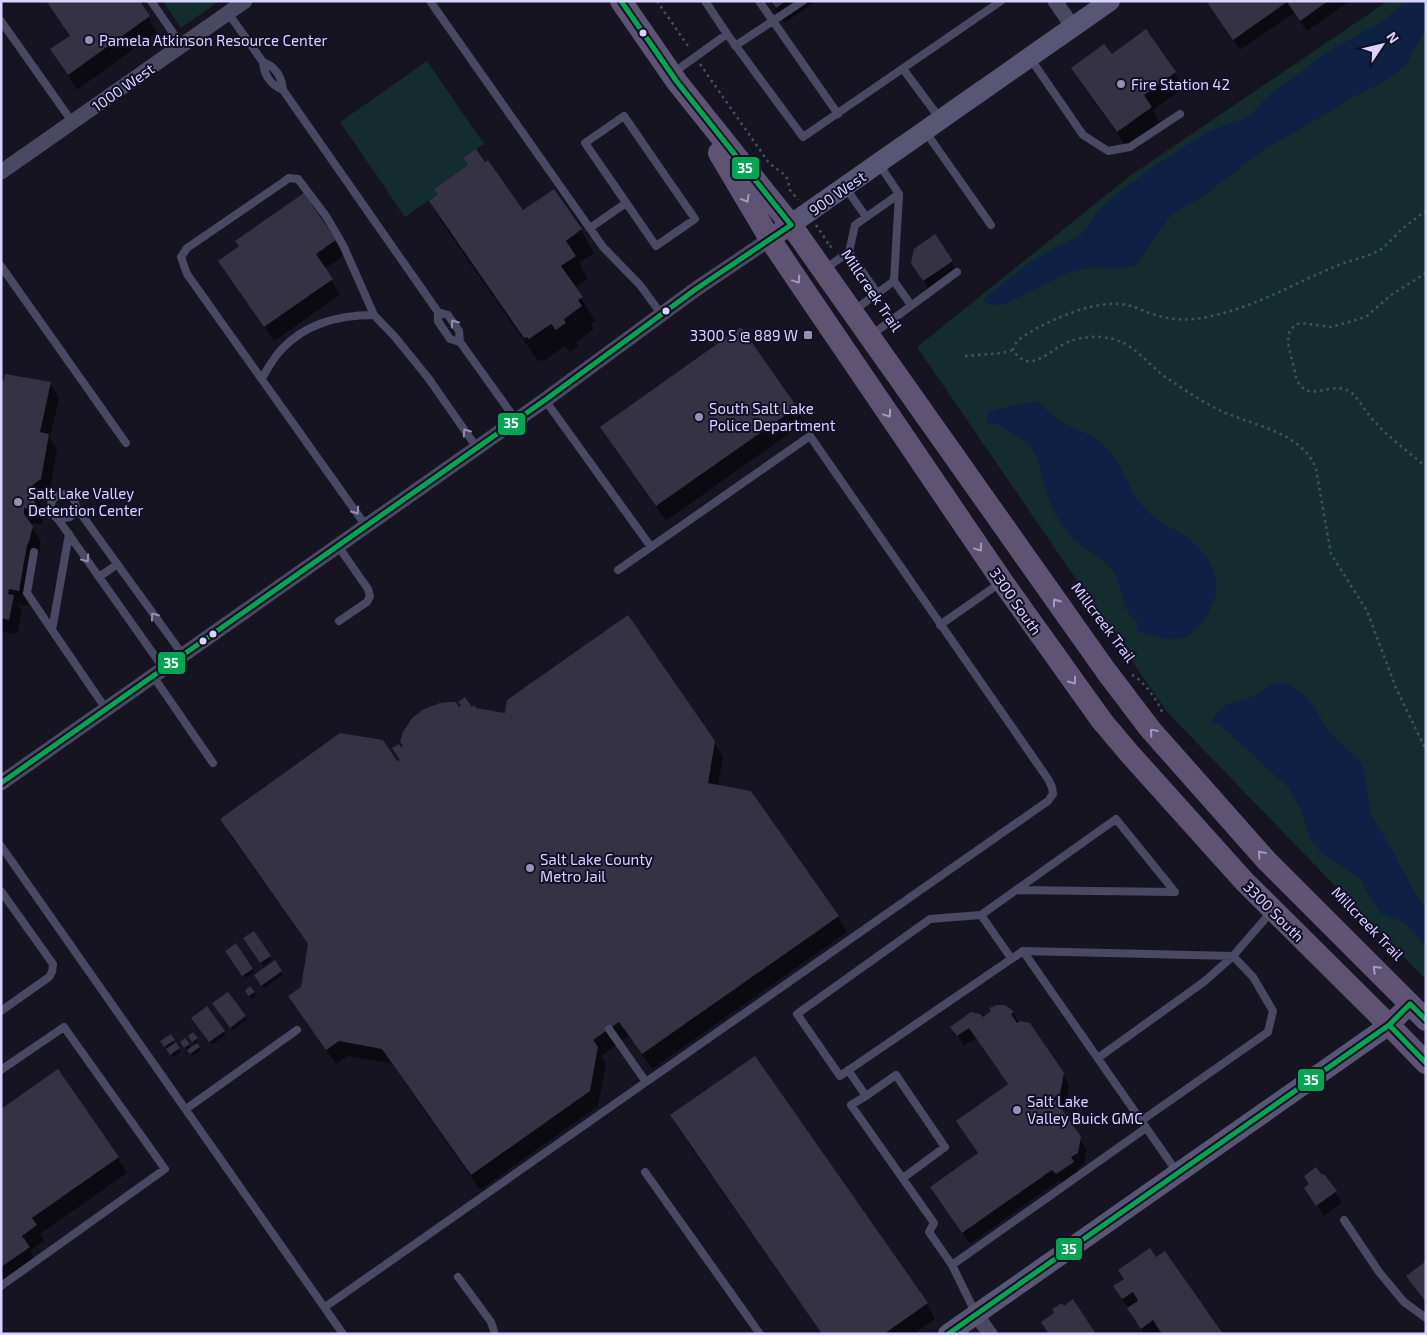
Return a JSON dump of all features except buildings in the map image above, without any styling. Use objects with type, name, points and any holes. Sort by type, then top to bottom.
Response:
[{"type":"main road","name":"3300 South","points":[[621,1],[675,78],[791,225],[830,266],[851,312],[868,337],[1106,671],[1150,729],[1266,860],[1426,1020]]},
{"type":"main road","name":"3300 South","points":[[675,78],[770,239],[1002,581],[1102,721],[1128,753],[1272,910],[1426,1063]]},
{"type":"street","name":"1000 West","points":[[1,172],[245,1]]},
{"type":"street","points":[[1055,1],[1073,27]]},
{"type":"street","name":"900 West","points":[[1,783],[546,400],[662,315],[1110,1]]},
{"type":"street","points":[[948,1334],[1389,1025],[1410,1004]]},
{"type":"street","points":[[976,1314],[990,1334]]},
{"type":"lane","points":[[152,1],[182,46]]},
{"type":"lane","points":[[430,1],[602,247],[640,285],[662,315]]},
{"type":"lane","points":[[705,1],[735,46],[803,137],[1002,1]]},
{"type":"lane","points":[[759,1],[838,114]]},
{"type":"lane","points":[[735,46],[803,1]]},
{"type":"lane","points":[[228,13],[263,62],[271,65],[282,81],[283,90],[438,312],[438,321],[450,339],[460,342]]},
{"type":"lane","points":[[1,21],[73,123]]},
{"type":"lane","points":[[675,78],[695,57],[727,34]]},
{"type":"lane","points":[[1030,58],[1083,135],[1108,150],[1130,147],[1180,114]]},
{"type":"lane","points":[[904,69],[933,126],[991,225]]},
{"type":"lane","points":[[624,116],[695,219],[656,246],[626,203],[585,143],[624,116]]},
{"type":"lane","points":[[878,164],[899,194],[894,281],[911,305]]},
{"type":"lane","points":[[366,526],[186,274],[181,257],[187,248],[289,178],[298,179],[326,216],[343,244],[374,316],[395,337],[442,398],[477,448]]},
{"type":"lane","points":[[845,187],[866,217]]},
{"type":"lane","points":[[830,266],[849,252],[855,225],[899,194]]},
{"type":"lane","points":[[590,228],[626,203]]},
{"type":"lane","points":[[849,252],[877,293]]},
{"type":"lane","points":[[1,266],[126,443]]},
{"type":"lane","points":[[868,337],[957,272]]},
{"type":"lane","points":[[851,312],[894,281]]},
{"type":"lane","points":[[438,312],[448,315],[459,331],[460,342],[516,420]]},
{"type":"lane","points":[[262,378],[280,350],[297,335],[312,326],[358,315],[374,316]]},
{"type":"lane","points":[[546,400],[651,547]]},
{"type":"lane","points":[[325,1307],[1048,801],[1054,794],[1048,779],[940,626],[810,436],[618,570]]},
{"type":"lane","points":[[183,655],[76,507],[74,499],[67,494],[58,495],[50,505],[52,513],[99,577],[213,762]]},
{"type":"lane","points":[[58,519],[70,517],[76,507]]},
{"type":"lane","points":[[52,630],[69,534]]},
{"type":"lane","points":[[338,546],[368,589],[370,596],[366,602],[339,621]]},
{"type":"lane","points":[[34,552],[27,594],[106,709]]},
{"type":"lane","points":[[99,577],[116,564]]},
{"type":"lane","points":[[940,626],[1002,581]]},
{"type":"lane","points":[[952,1265],[1268,1032],[1273,1011],[1254,977],[1233,956],[1023,951],[840,1076],[797,1014],[930,919],[981,915],[1116,819],[1175,892],[1017,890]]},
{"type":"lane","points":[[1,846],[343,1334]]},
{"type":"lane","points":[[1,891],[53,964],[49,977],[1,1011]]},
{"type":"lane","points":[[1098,1058],[1205,981],[1233,956],[1272,910]]},
{"type":"lane","points":[[981,915],[1011,958]]},
{"type":"lane","points":[[1023,951],[1178,1173]]},
{"type":"lane","points":[[1,1070],[64,1027],[165,1169],[1,1286]]},
{"type":"lane","points":[[609,1029],[646,1082]]},
{"type":"lane","points":[[186,1109],[297,1030]]},
{"type":"lane","points":[[848,1070],[866,1096]]},
{"type":"lane","points":[[902,1178],[945,1147],[896,1075],[852,1105],[902,1178],[934,1223],[929,1232],[952,1265],[976,1314]]},
{"type":"lane","points":[[644,1172],[760,1334]]},
{"type":"lane","points":[[1344,1220],[1379,1272],[1404,1302],[1426,1318]]},
{"type":"lane","points":[[458,1276],[491,1322],[496,1334]]},
{"type":"path","points":[[657,1],[769,163],[785,175],[790,190]]},
{"type":"path","points":[[1013,350],[1014,344],[1033,331],[1059,318],[1092,307],[1119,304],[1176,320],[1212,316],[1231,311],[1263,299],[1333,267],[1374,253],[1426,210]]},
{"type":"path","name":"Millcreek Trail","points":[[829,243],[831,250],[830,266]]},
{"type":"path","points":[[1426,273],[1391,295],[1366,317],[1331,327],[1309,323],[1297,324],[1290,330],[1288,344],[1298,383],[1303,388],[1313,392],[1335,387],[1347,390],[1358,400],[1365,412],[1379,427],[1426,466]]},
{"type":"path","points":[[1013,350],[1022,359],[1030,362],[1036,361],[1066,343],[1078,339],[1101,337],[1121,341],[1130,345],[1173,382],[1215,408],[1262,426],[1302,448],[1313,460],[1316,469],[1331,554],[1367,611],[1396,688],[1426,750]]},
{"type":"path","points":[[965,356],[1002,353],[1013,350]]},
{"type":"path","name":"Millcreek Trail","points":[[1130,674],[1141,682],[1159,704],[1164,719]]},
{"type":"green space","points":[[163,1],[219,1],[181,28]]},
{"type":"green space","points":[[1388,1],[1426,1],[1426,980],[1167,712],[917,347],[1131,175]]},
{"type":"green space","points":[[427,61],[484,144],[463,158],[468,165],[434,189],[438,194],[405,217],[340,122]]},
{"type":"water","points":[[1405,1],[1426,1],[1426,28],[1405,66],[1385,81],[1347,100],[1306,126],[1267,147],[1209,192],[1175,213],[1168,219],[1138,262],[1133,266],[1119,269],[1094,267],[1070,272],[1003,305],[990,305],[983,299],[1033,260],[1077,237],[1084,231],[1100,209],[1150,169],[1207,132],[1243,119],[1254,112],[1267,97],[1326,53],[1383,21]]},
{"type":"water","points":[[1037,401],[1059,420],[1102,443],[1112,454],[1135,496],[1147,511],[1160,522],[1185,536],[1207,558],[1215,577],[1215,597],[1205,618],[1190,634],[1177,639],[1170,639],[1155,637],[1135,630],[1138,622],[1128,612],[1111,568],[1075,540],[1058,519],[1047,495],[1032,449],[1025,441],[1008,430],[996,424],[986,422],[989,411]]},
{"type":"water","points":[[1276,683],[1289,685],[1305,696],[1313,705],[1327,730],[1361,762],[1365,774],[1370,814],[1390,846],[1417,897],[1426,908],[1426,946],[1406,924],[1381,913],[1373,903],[1361,880],[1323,854],[1310,839],[1299,806],[1288,787],[1219,724],[1210,723],[1221,708],[1256,695]]},
{"type":"transit line","name":"35","points":[[1,783],[545,400],[696,289],[791,225],[677,82],[621,1]]},
{"type":"transit line","name":"35","points":[[948,1334],[1389,1025],[1410,1004],[1426,1020]]},
{"type":"transit line","name":"35","points":[[1389,1025],[1426,1063]]},
{"type":"place","name":"Pamela Atkinson Resource Center","points":[[89,40]]},
{"type":"place","name":"Fire Station 42","points":[[1121,84]]},
{"type":"place","name":"3300 S @ 889 W","points":[[808,335]]},
{"type":"place","name":"South Salt Lake Police Department","points":[[699,417]]},
{"type":"place","name":"Salt Lake Valley Detention Center","points":[[18,502]]},
{"type":"place","name":"Salt Lake County Metro Jail","points":[[530,868]]},
{"type":"place","name":"Salt Lake Valley Buick GMC","points":[[1017,1110]]}]
